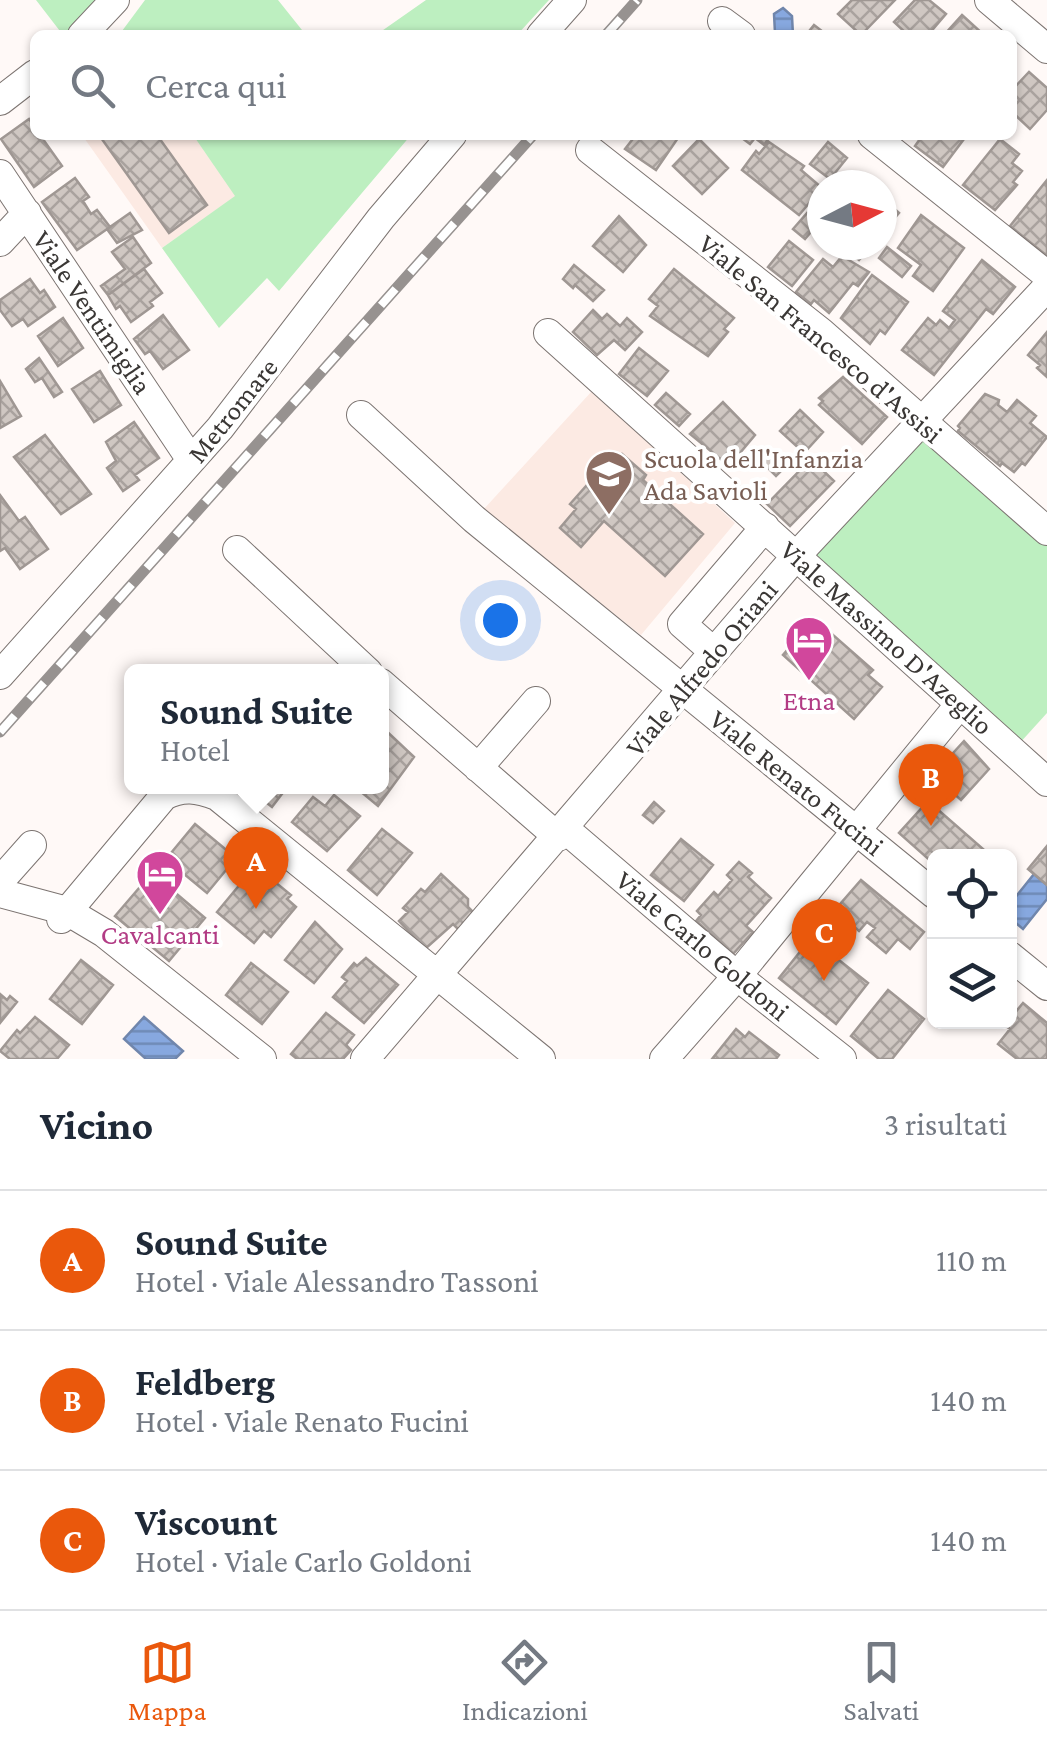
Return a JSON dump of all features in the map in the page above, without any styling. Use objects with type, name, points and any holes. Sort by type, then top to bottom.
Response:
[{"type":"street","points":[[87,30],[115,0]]},
{"type":"street","points":[[545,30],[572,0]]},
{"type":"street","points":[[989,0],[1047,49]]},
{"type":"street","points":[[0,102],[30,78]]},
{"type":"street","name":"Metromare","points":[[0,676],[220,428],[382,218],[448,140]]},
{"type":"street","points":[[878,140],[1047,275]]},
{"type":"street","name":"Viale San Francesco d'Assisi","points":[[590,150],[821,332],[1047,531]]},
{"type":"street","name":"Viale Ventimiglia","points":[[0,174],[185,451]]},
{"type":"street","points":[[0,242],[27,213]]},
{"type":"street","name":"Viale Alfredo Oriani","points":[[365,1059],[797,555],[1047,287]]},
{"type":"street","name":"Viale Massimo D'Azeglio","points":[[548,333],[1047,782]]},
{"type":"street","name":"Viale Renato Fucini","points":[[361,415],[474,519],[927,888]]},
{"type":"street","points":[[0,647],[138,501]]},
{"type":"street","points":[[714,652],[682,624],[765,527]]},
{"type":"street","points":[[237,550],[359,664]]},
{"type":"street","name":"Viale Carlo Goldoni","points":[[389,690],[488,783],[561,833],[842,1059]]},
{"type":"street","points":[[488,783],[536,701]]},
{"type":"street","points":[[664,1059],[960,704]]},
{"type":"street","points":[[64,915],[168,794]]},
{"type":"street","points":[[211,794],[541,1059]]},
{"type":"street","points":[[0,881],[32,845]]},
{"type":"street","points":[[0,893],[64,915],[104,934],[262,1059]]},
{"type":"street","points":[[1017,962],[1047,986]]},
{"type":"shaded area","points":[[86,140],[197,140],[236,196],[162,248]]},
{"type":"shaded area","name":"Scuola dell'Infanzia Ada Savioli","points":[[592,391],[735,523],[641,635],[483,510]]},
{"type":"green space","points":[[36,0],[101,0],[68,30],[59,30]]},
{"type":"green space","points":[[145,0],[278,0],[302,30],[123,30]]},
{"type":"green space","points":[[426,0],[549,0],[522,30],[383,30]]},
{"type":"green space","points":[[196,140],[407,140],[279,291],[267,278],[219,328],[162,248],[235,196]]},
{"type":"green space","points":[[924,437],[1047,545],[1047,713],[1018,745],[813,557]]},
{"type":"water","points":[[783,8],[792,16],[793,30],[775,30],[774,14]]},
{"type":"water","points":[[1034,874],[1047,885],[1047,899],[1023,929],[1017,924],[1017,895]]},
{"type":"water","points":[[144,1017],[183,1051],[175,1059],[146,1059],[124,1039]]},
{"type":"building","points":[[852,0],[895,0],[866,30],[856,30],[838,14]]},
{"type":"building","points":[[915,0],[929,0],[946,14],[932,30],[903,30],[894,22]]},
{"type":"building","points":[[962,15],[978,30],[948,30]]},
{"type":"building","points":[[1029,72],[1047,88],[1047,110],[1030,129],[1017,117],[1017,85]]},
{"type":"building","points":[[29,119],[30,140],[44,140],[62,166],[34,187],[1,139]]},
{"type":"building","points":[[103,140],[161,140],[207,205],[169,233]]},
{"type":"building","points":[[632,140],[677,140],[656,170],[625,149]]},
{"type":"building","points":[[700,140],[728,168],[702,194],[673,166]]},
{"type":"building","points":[[919,140],[963,140],[943,167],[915,146]]},
{"type":"building","points":[[999,140],[1019,154],[1012,163],[1022,171],[1013,182],[1017,185],[995,210],[963,185]]},
{"type":"building","points":[[769,142],[804,166],[801,170],[807,175],[807,206],[799,215],[742,170],[756,151],[759,154]]},
{"type":"building","points":[[828,142],[847,158],[837,170],[818,170],[810,164]]},
{"type":"building","points":[[75,178],[89,197],[83,201],[91,214],[97,210],[110,227],[77,250],[42,202]]},
{"type":"building","points":[[1047,180],[1047,254],[1046,255],[1010,226]]},
{"type":"building","points":[[130,213],[142,230],[117,243],[107,229]]},
{"type":"building","points":[[807,213],[805,239],[793,229]]},
{"type":"building","points":[[921,215],[964,248],[933,291],[913,276],[921,265],[898,248]]},
{"type":"building","points":[[619,216],[646,245],[623,272],[593,246]]},
{"type":"building","points":[[133,237],[151,263],[108,295],[101,286],[125,269],[112,252]]},
{"type":"building","points":[[789,241],[807,255],[807,260],[813,260],[792,286],[768,267]]},
{"type":"building","points":[[897,255],[911,266],[902,277],[881,260],[897,260]]},
{"type":"building","points":[[822,260],[833,267],[839,260],[849,260],[869,272],[858,286],[853,283],[829,313],[796,292]]},
{"type":"building","points":[[982,260],[1015,287],[993,314],[986,309],[934,375],[902,350],[928,318],[936,325],[940,320],[949,328],[955,320],[943,311]]},
{"type":"building","points":[[574,265],[604,290],[593,301],[563,279]]},
{"type":"building","points":[[144,269],[162,293],[150,302],[153,306],[131,322],[108,295]]},
{"type":"building","points":[[674,269],[734,318],[708,356],[650,316],[658,306],[649,299]]},
{"type":"building","points":[[872,275],[908,302],[885,334],[880,330],[870,344],[841,318]]},
{"type":"building","points":[[30,279],[40,293],[44,290],[55,307],[28,326],[23,319],[12,326],[0,310],[0,300]]},
{"type":"building","points":[[593,310],[602,319],[607,314],[620,326],[627,318],[642,332],[625,350],[614,340],[597,355],[573,332]]},
{"type":"building","points":[[163,315],[189,350],[163,369],[150,351],[145,354],[134,339]]},
{"type":"building","points":[[63,318],[83,348],[58,366],[38,336]]},
{"type":"building","points":[[1047,332],[1047,377],[1028,355]]},
{"type":"building","points":[[639,348],[668,371],[647,396],[619,374]]},
{"type":"building","points":[[39,358],[62,392],[54,397],[42,378],[35,382],[26,369]]},
{"type":"building","points":[[100,371],[121,405],[94,422],[72,389]]},
{"type":"building","points":[[843,377],[887,417],[862,444],[819,405],[823,401],[819,398]]},
{"type":"building","points":[[0,381],[21,416],[0,428]]},
{"type":"building","points":[[666,393],[690,414],[679,426],[655,405]]},
{"type":"building","points":[[985,394],[999,400],[998,405],[1007,412],[1017,400],[1036,416],[1030,423],[1047,437],[1025,465],[1022,463],[1014,472],[1002,463],[1000,466],[958,431]]},
{"type":"building","points":[[723,402],[755,435],[729,466],[690,434]]},
{"type":"building","points":[[800,410],[823,432],[804,453],[780,431]]},
{"type":"building","points":[[134,422],[159,458],[135,475],[139,480],[123,491],[107,468],[116,461],[106,442]]},
{"type":"building","points":[[45,435],[91,494],[61,514],[14,457]]},
{"type":"building","points":[[774,450],[788,464],[776,476],[762,462]]},
{"type":"building","points":[[622,454],[646,475],[643,480],[703,534],[665,576],[604,521],[581,547],[560,528],[576,509],[570,504],[587,485],[592,489]]},
{"type":"building","points":[[811,459],[834,481],[790,526],[767,504]]},
{"type":"building","points":[[0,495],[19,521],[25,517],[48,549],[20,569],[5,548],[0,551]]},
{"type":"building","points":[[807,627],[817,636],[824,627],[873,670],[868,675],[882,687],[854,719],[783,655]]},
{"type":"building","points":[[389,734],[414,757],[389,791]]},
{"type":"building","points":[[964,741],[989,769],[961,800],[933,775]]},
{"type":"building","points":[[251,794],[282,794],[272,807],[258,796],[256,799]]},
{"type":"building","points":[[364,794],[387,794],[378,806]]},
{"type":"building","points":[[334,795],[360,816],[327,851],[292,822],[313,797],[325,806]]},
{"type":"building","points":[[928,801],[983,849],[927,849],[927,858],[899,833]]},
{"type":"building","points":[[654,802],[664,811],[653,823],[643,815]]},
{"type":"building","points":[[195,824],[236,858],[207,893],[166,859]]},
{"type":"building","points":[[382,829],[412,853],[377,895],[348,870]]},
{"type":"building","points":[[681,839],[713,865],[684,901],[651,875]]},
{"type":"building","points":[[1047,846],[1047,885],[1028,869]]},
{"type":"building","points":[[739,862],[752,873],[748,877],[771,898],[746,926],[753,932],[733,954],[696,921],[701,915],[697,911],[732,880],[727,875]]},
{"type":"building","name":"Cavalcanti","points":[[152,873],[205,918],[169,961],[115,916]]},
{"type":"building","points":[[264,873],[291,895],[287,899],[296,907],[271,937],[264,931],[254,943],[217,912],[242,882],[251,889]]},
{"type":"building","points":[[441,874],[468,899],[468,907],[478,917],[462,933],[453,924],[425,949],[399,921],[408,912],[403,908]]},
{"type":"building","points":[[861,880],[924,932],[910,949],[898,939],[886,953],[867,937],[875,928],[867,922],[859,931],[835,910]]},
{"type":"building","points":[[315,922],[342,949],[314,983],[285,960]]},
{"type":"building","points":[[811,938],[868,983],[836,1024],[779,978]]},
{"type":"building","points":[[366,958],[398,985],[364,1023],[333,997],[347,981],[342,977],[354,963],[357,966]]},
{"type":"building","points":[[81,960],[113,985],[82,1024],[50,999]]},
{"type":"building","points":[[251,963],[288,992],[262,1024],[226,995]]},
{"type":"building","points":[[888,990],[924,1019],[892,1059],[879,1059],[851,1036]]},
{"type":"building","points":[[0,994],[17,1002],[0,1023]]},
{"type":"building","points":[[1023,1003],[1047,1023],[1047,1059],[1017,1059],[998,1044],[1010,1029],[1017,1029],[1017,1010]]},
{"type":"building","points":[[326,1013],[354,1035],[346,1045],[351,1050],[343,1059],[297,1059],[291,1054]]},
{"type":"building","points":[[35,1017],[69,1045],[57,1059],[10,1059],[0,1051],[17,1030],[20,1033]]},
{"type":"building","points":[[736,1029],[745,1037],[749,1032],[779,1055],[776,1059],[712,1059]]},
{"type":"railway","points":[[610,30],[637,0]]},
{"type":"railway","points":[[0,732],[529,140]]},
{"type":"place","name":"Scuola dell'Infanzia Ada Savioli","points":[[609,516]]},
{"type":"place","name":"Etna","points":[[809,682]]},
{"type":"place","name":"Feldberg","points":[[931,826]]},
{"type":"place","name":"Sound Suite","points":[[256,909]]},
{"type":"place","name":"Cavalcanti","points":[[160,916]]},
{"type":"place","name":"Viscount","points":[[824,981]]}]
